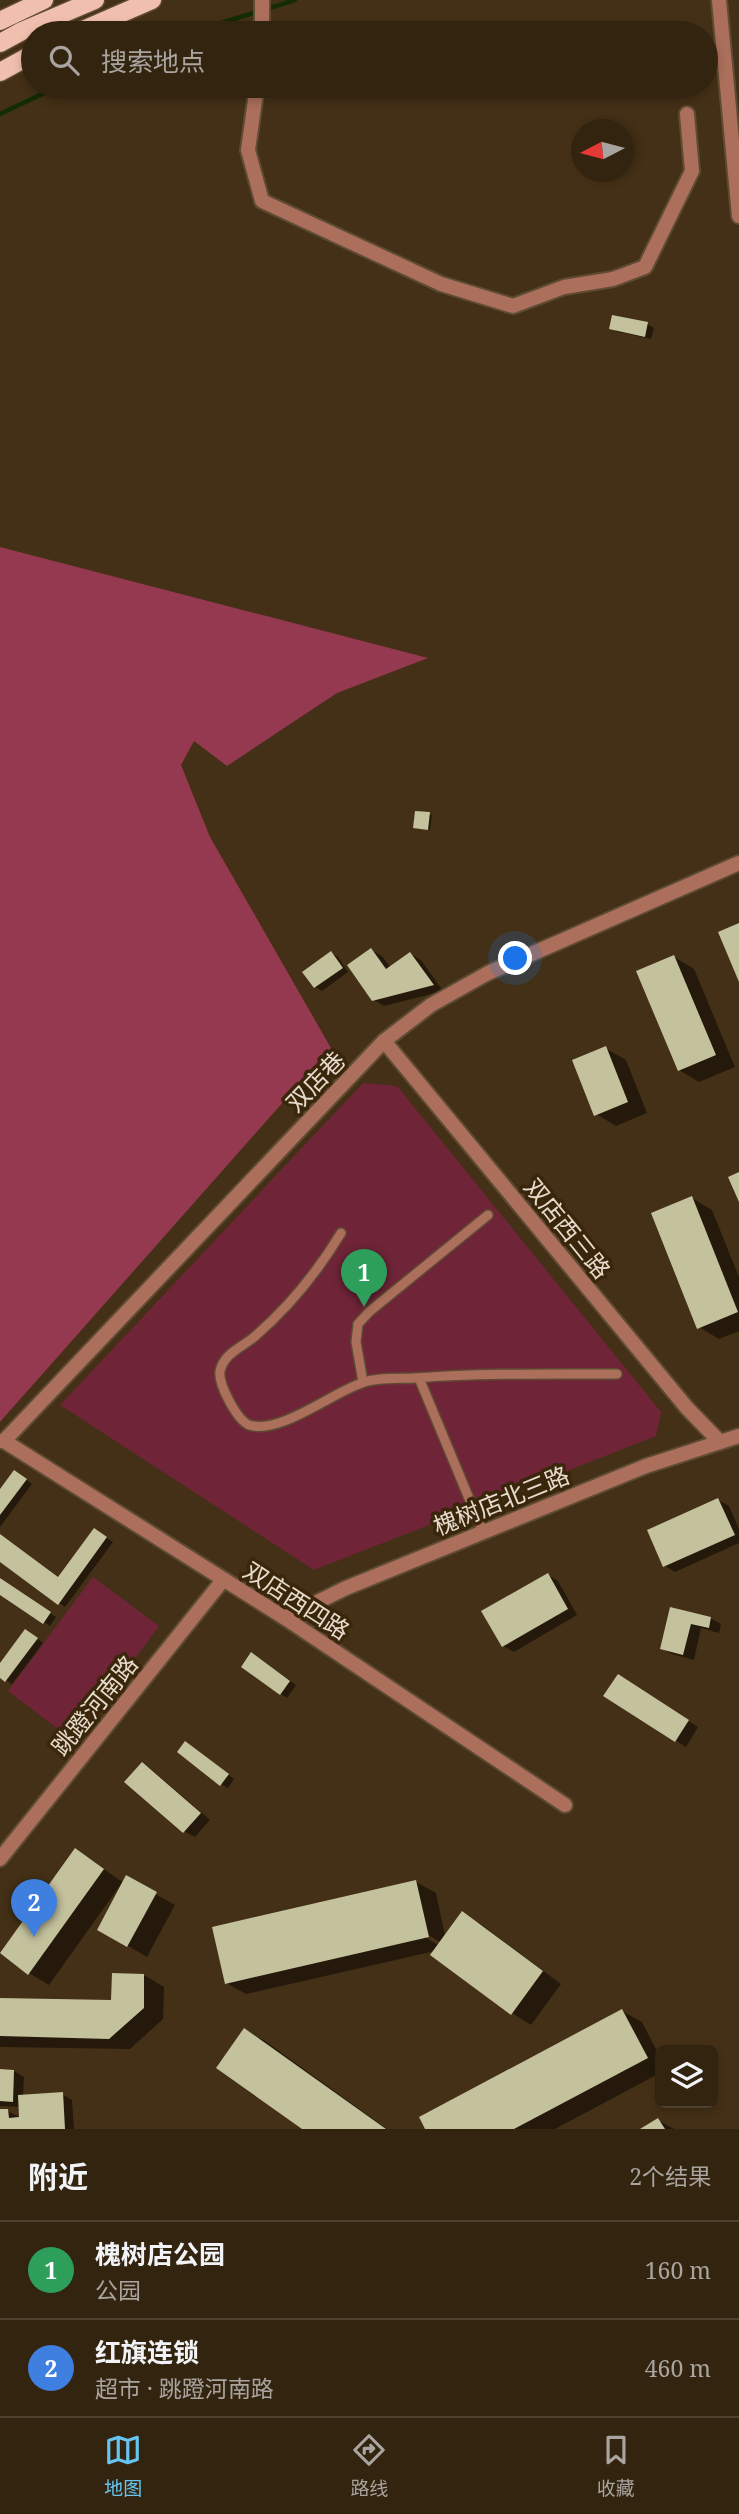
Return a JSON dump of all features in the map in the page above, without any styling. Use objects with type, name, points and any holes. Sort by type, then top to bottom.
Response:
[{"type":"main road","points":[[0,21],[44,0]]},
{"type":"main road","points":[[46,21],[95,0]]},
{"type":"main road","points":[[104,21],[152,0]]},
{"type":"main road","points":[[0,43],[21,32]]},
{"type":"main road","points":[[0,72],[21,61]]},
{"type":"street","points":[[262,0],[262,21]]},
{"type":"street","points":[[719,0],[739,216]]},
{"type":"street","points":[[255,98],[248,150],[262,201],[441,284],[513,306],[564,287],[613,279],[645,267],[692,171],[687,114]]},
{"type":"street","name":"双店巷","points":[[2,1441],[384,1041],[431,1005],[488,973],[739,863]]},
{"type":"street","name":"双店西三路","points":[[384,1041],[687,1408],[720,1442]]},
{"type":"street","name":"槐树店北三路","points":[[285,1618],[346,1587],[646,1466],[739,1436]]},
{"type":"street","name":"双店西四路","points":[[2,1441],[285,1618],[565,1805]]},
{"type":"street","name":"跳蹬河南路","points":[[0,1859],[223,1580]]},
{"type":"lane","points":[[363,1382],[356,1342],[358,1324],[370,1311],[488,1215]]},
{"type":"lane","points":[[341,1233],[330,1252],[296,1294],[253,1338],[224,1361],[220,1373],[222,1387],[240,1419],[250,1425],[265,1426],[283,1421],[363,1382],[465,1374],[617,1374]]},
{"type":"lane","points":[[419,1378],[484,1532]]},
{"type":"shaded area","points":[[0,547],[428,658],[337,693],[227,766],[194,741],[181,765],[210,837],[331,1048],[0,1422]]},
{"type":"shaded area","points":[[363,1083],[397,1086],[661,1412],[656,1436],[314,1570],[60,1405]]},
{"type":"shaded area","points":[[93,1577],[159,1626],[74,1741],[8,1691]]},
{"type":"building","points":[[612,315],[648,322],[645,337],[609,329]]},
{"type":"building","points":[[415,811],[430,812],[428,830],[413,828]]},
{"type":"building","points":[[739,923],[739,982],[718,932]]},
{"type":"building","points":[[371,948],[386,969],[410,952],[434,985],[372,1001],[347,965]]},
{"type":"building","points":[[331,951],[343,968],[314,988],[302,972]]},
{"type":"building","points":[[674,955],[716,1055],[678,1071],[636,971]]},
{"type":"building","points":[[606,1046],[628,1102],[594,1116],[572,1060]]},
{"type":"building","points":[[739,1172],[739,1202],[728,1177]]},
{"type":"building","points":[[692,1196],[738,1312],[697,1329],[651,1213]]},
{"type":"building","points":[[14,1470],[27,1479],[0,1515],[0,1489]]},
{"type":"building","points":[[718,1498],[735,1535],[663,1567],[647,1530]]},
{"type":"building","points":[[94,1528],[107,1537],[58,1605],[0,1562],[0,1534],[58,1577]]},
{"type":"building","points":[[548,1573],[568,1609],[502,1647],[481,1611]]},
{"type":"building","points":[[0,1578],[51,1612],[43,1624],[0,1595]]},
{"type":"building","points":[[670,1607],[711,1617],[709,1628],[691,1624],[683,1655],[660,1649]]},
{"type":"building","points":[[25,1629],[38,1638],[5,1682],[0,1678],[0,1663]]},
{"type":"building","points":[[251,1652],[290,1681],[280,1695],[241,1667]]},
{"type":"building","points":[[618,1674],[689,1720],[675,1742],[603,1696]]},
{"type":"building","points":[[185,1741],[229,1774],[220,1786],[177,1752]]},
{"type":"building","points":[[142,1762],[201,1813],[183,1833],[124,1782]]},
{"type":"building","points":[[75,1848],[104,1869],[28,1975],[0,1953]]},
{"type":"building","points":[[126,1875],[157,1892],[127,1947],[97,1930]]},
{"type":"building","points":[[416,1880],[429,1937],[225,1984],[212,1927]]},
{"type":"building","points":[[462,1911],[543,1971],[511,2015],[430,1955]]},
{"type":"building","points":[[112,1973],[144,1974],[144,2008],[109,2039],[0,2036],[0,1998],[111,2000]]},
{"type":"building","points":[[622,2009],[648,2058],[514,2129],[425,2129],[419,2117]]},
{"type":"building","points":[[244,2028],[386,2129],[302,2129],[216,2068]]},
{"type":"building","points":[[0,2069],[14,2070],[13,2102],[0,2101]]},
{"type":"building","points":[[63,2092],[65,2129],[0,2129],[0,2109],[8,2109],[9,2118],[19,2117],[18,2095]]},
{"type":"building","points":[[658,2118],[665,2129],[640,2129]]},
{"type":"waterway","points":[[228,21],[295,0]]},
{"type":"waterway","points":[[0,114],[34,98]]},
{"type":"place","name":"槐树店公园","points":[[364,1307]]},
{"type":"place","name":"红旗连锁","points":[[34,1937]]}]
